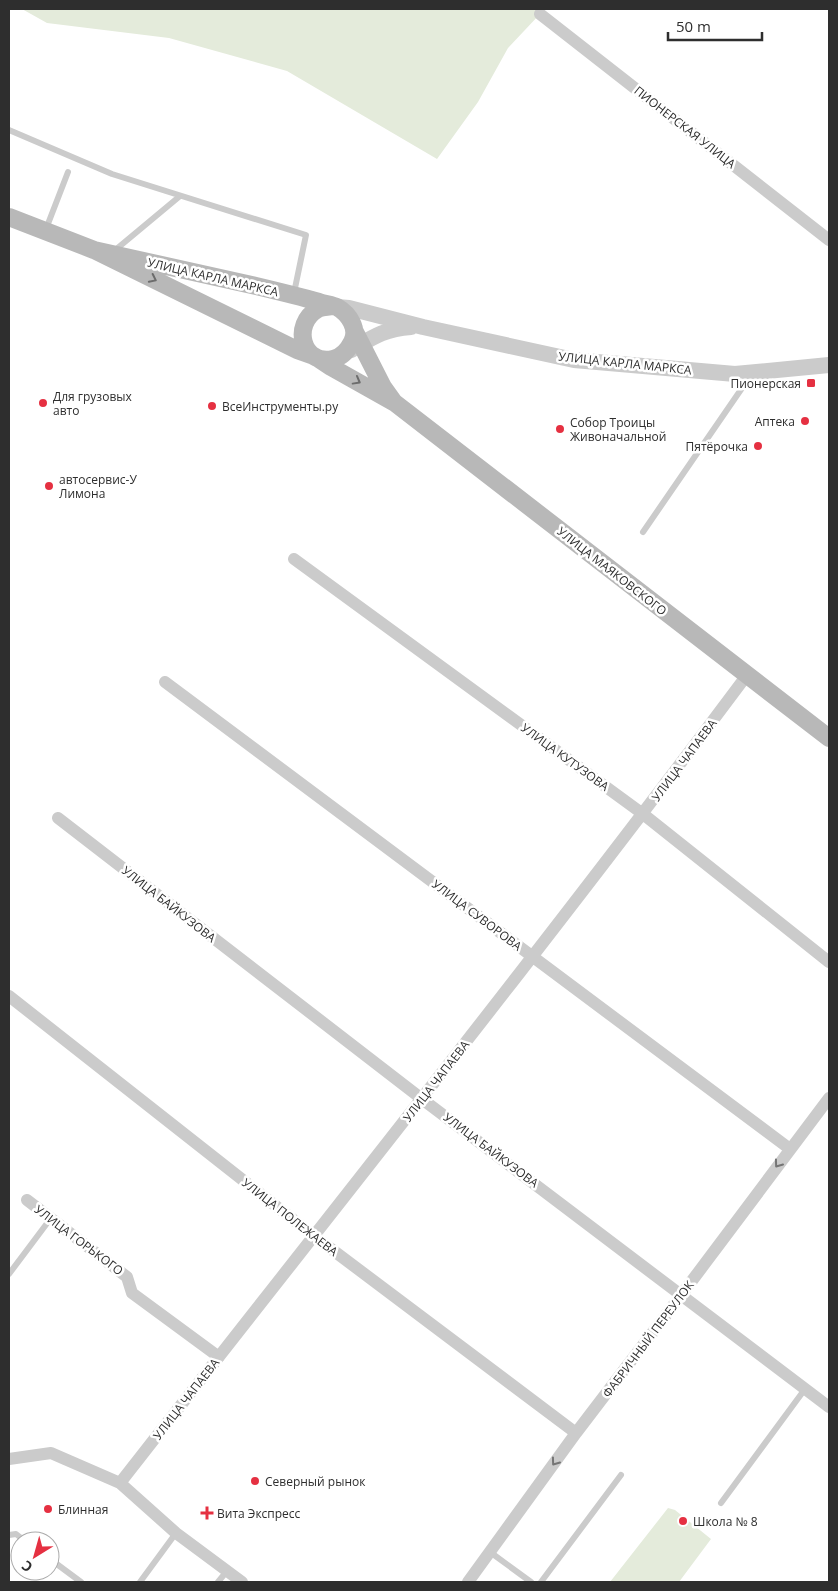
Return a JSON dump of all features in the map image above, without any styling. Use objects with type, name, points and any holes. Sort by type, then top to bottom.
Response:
[{"type":"main road","points":[[9,218],[94,250]]},
{"type":"main road","name":"УЛИЦА КАРЛА МАРКСА","points":[[94,250],[293,294],[334,307]]},
{"type":"main road","name":"УЛИЦА МАЯКОВСКОГО","points":[[94,250],[297,350],[317,357],[331,367],[395,403],[829,738]]},
{"type":"main road","points":[[334,307],[352,321],[358,336],[354,338],[343,354],[332,359],[317,357],[306,348],[302,340],[304,323],[318,309],[334,307]]},
{"type":"main road","name":"УЛИЦА МАЯКОВСКОГО","points":[[358,336],[383,386],[395,403]]},
{"type":"street","name":"ПИОНЕРСКАЯ УЛИЦА","points":[[540,14],[829,240]]},
{"type":"street","name":"УЛИЦА КАРЛА МАРКСА","points":[[334,307],[349,308],[423,327],[574,360],[735,374],[829,365]]},
{"type":"street","name":"УЛИЦА КАРЛА МАРКСА","points":[[358,336],[377,334],[393,328],[423,327]]},
{"type":"street","name":"УЛИЦА КУТУЗОВА","points":[[294,559],[643,814],[829,962]]},
{"type":"street","name":"УЛИЦА ЧАПАЕВА","points":[[120,1483],[422,1099],[643,814],[747,675]]},
{"type":"street","name":"УЛИЦА СУВОРОВА","points":[[165,682],[790,1149]]},
{"type":"street","name":"УЛИЦА БАЙКУЗОВА","points":[[58,818],[422,1099],[829,1407]]},
{"type":"street","name":"УЛИЦА ПОЛЕЖАЕВА","points":[[9,996],[314,1236],[576,1433]]},
{"type":"street","name":"ФАБРИЧНЫЙ ПЕРЕУЛОК","points":[[468,1582],[576,1433],[829,1098]]},
{"type":"street","name":"УЛИЦА ГОРЬКОГО","points":[[27,1200],[127,1276],[132,1293],[219,1357]]},
{"type":"street","points":[[9,1459],[51,1454],[120,1483],[176,1533],[242,1582]]},
{"type":"lane","points":[[9,130],[112,174],[306,235],[293,294]]},
{"type":"lane","points":[[45,232],[68,172]]},
{"type":"lane","points":[[111,254],[180,196]]},
{"type":"lane","points":[[643,532],[753,372]]},
{"type":"lane","points":[[9,1274],[51,1218]]},
{"type":"lane","points":[[720,1503],[805,1389]]},
{"type":"lane","points":[[541,1582],[621,1475]]},
{"type":"lane","points":[[140,1582],[176,1533]]},
{"type":"lane","points":[[492,1549],[531,1582]]},
{"type":"lane","points":[[60,1566],[81,1582]]},
{"type":"lane","points":[[218,1582],[227,1571]]},
{"type":"green space","points":[[22,9],[542,9],[540,14],[508,48],[478,102],[437,159],[287,71],[169,38],[47,23]]},
{"type":"green space","points":[[668,1508],[675,1510],[711,1539],[679,1582],[610,1582]]},
{"type":"place","name":"Пионерская","points":[[811,383]]},
{"type":"place","name":"Для грузовых авто","points":[[43,403]]},
{"type":"place","name":"ВсеИнструменты.ру","points":[[212,406]]},
{"type":"place","name":"Аптека","points":[[805,421]]},
{"type":"place","name":"Собор Троицы Живоначальной","points":[[560,429]]},
{"type":"place","name":"Пятёрочка","points":[[758,446]]},
{"type":"place","name":"автосервис-У Лимона","points":[[49,486]]},
{"type":"place","name":"Северный рынок","points":[[255,1481]]},
{"type":"place","name":"Блинная","points":[[48,1509]]},
{"type":"place","name":"Вита Экспресс","points":[[207,1513]]},
{"type":"place","name":"Школа № 8","points":[[683,1521]]}]
